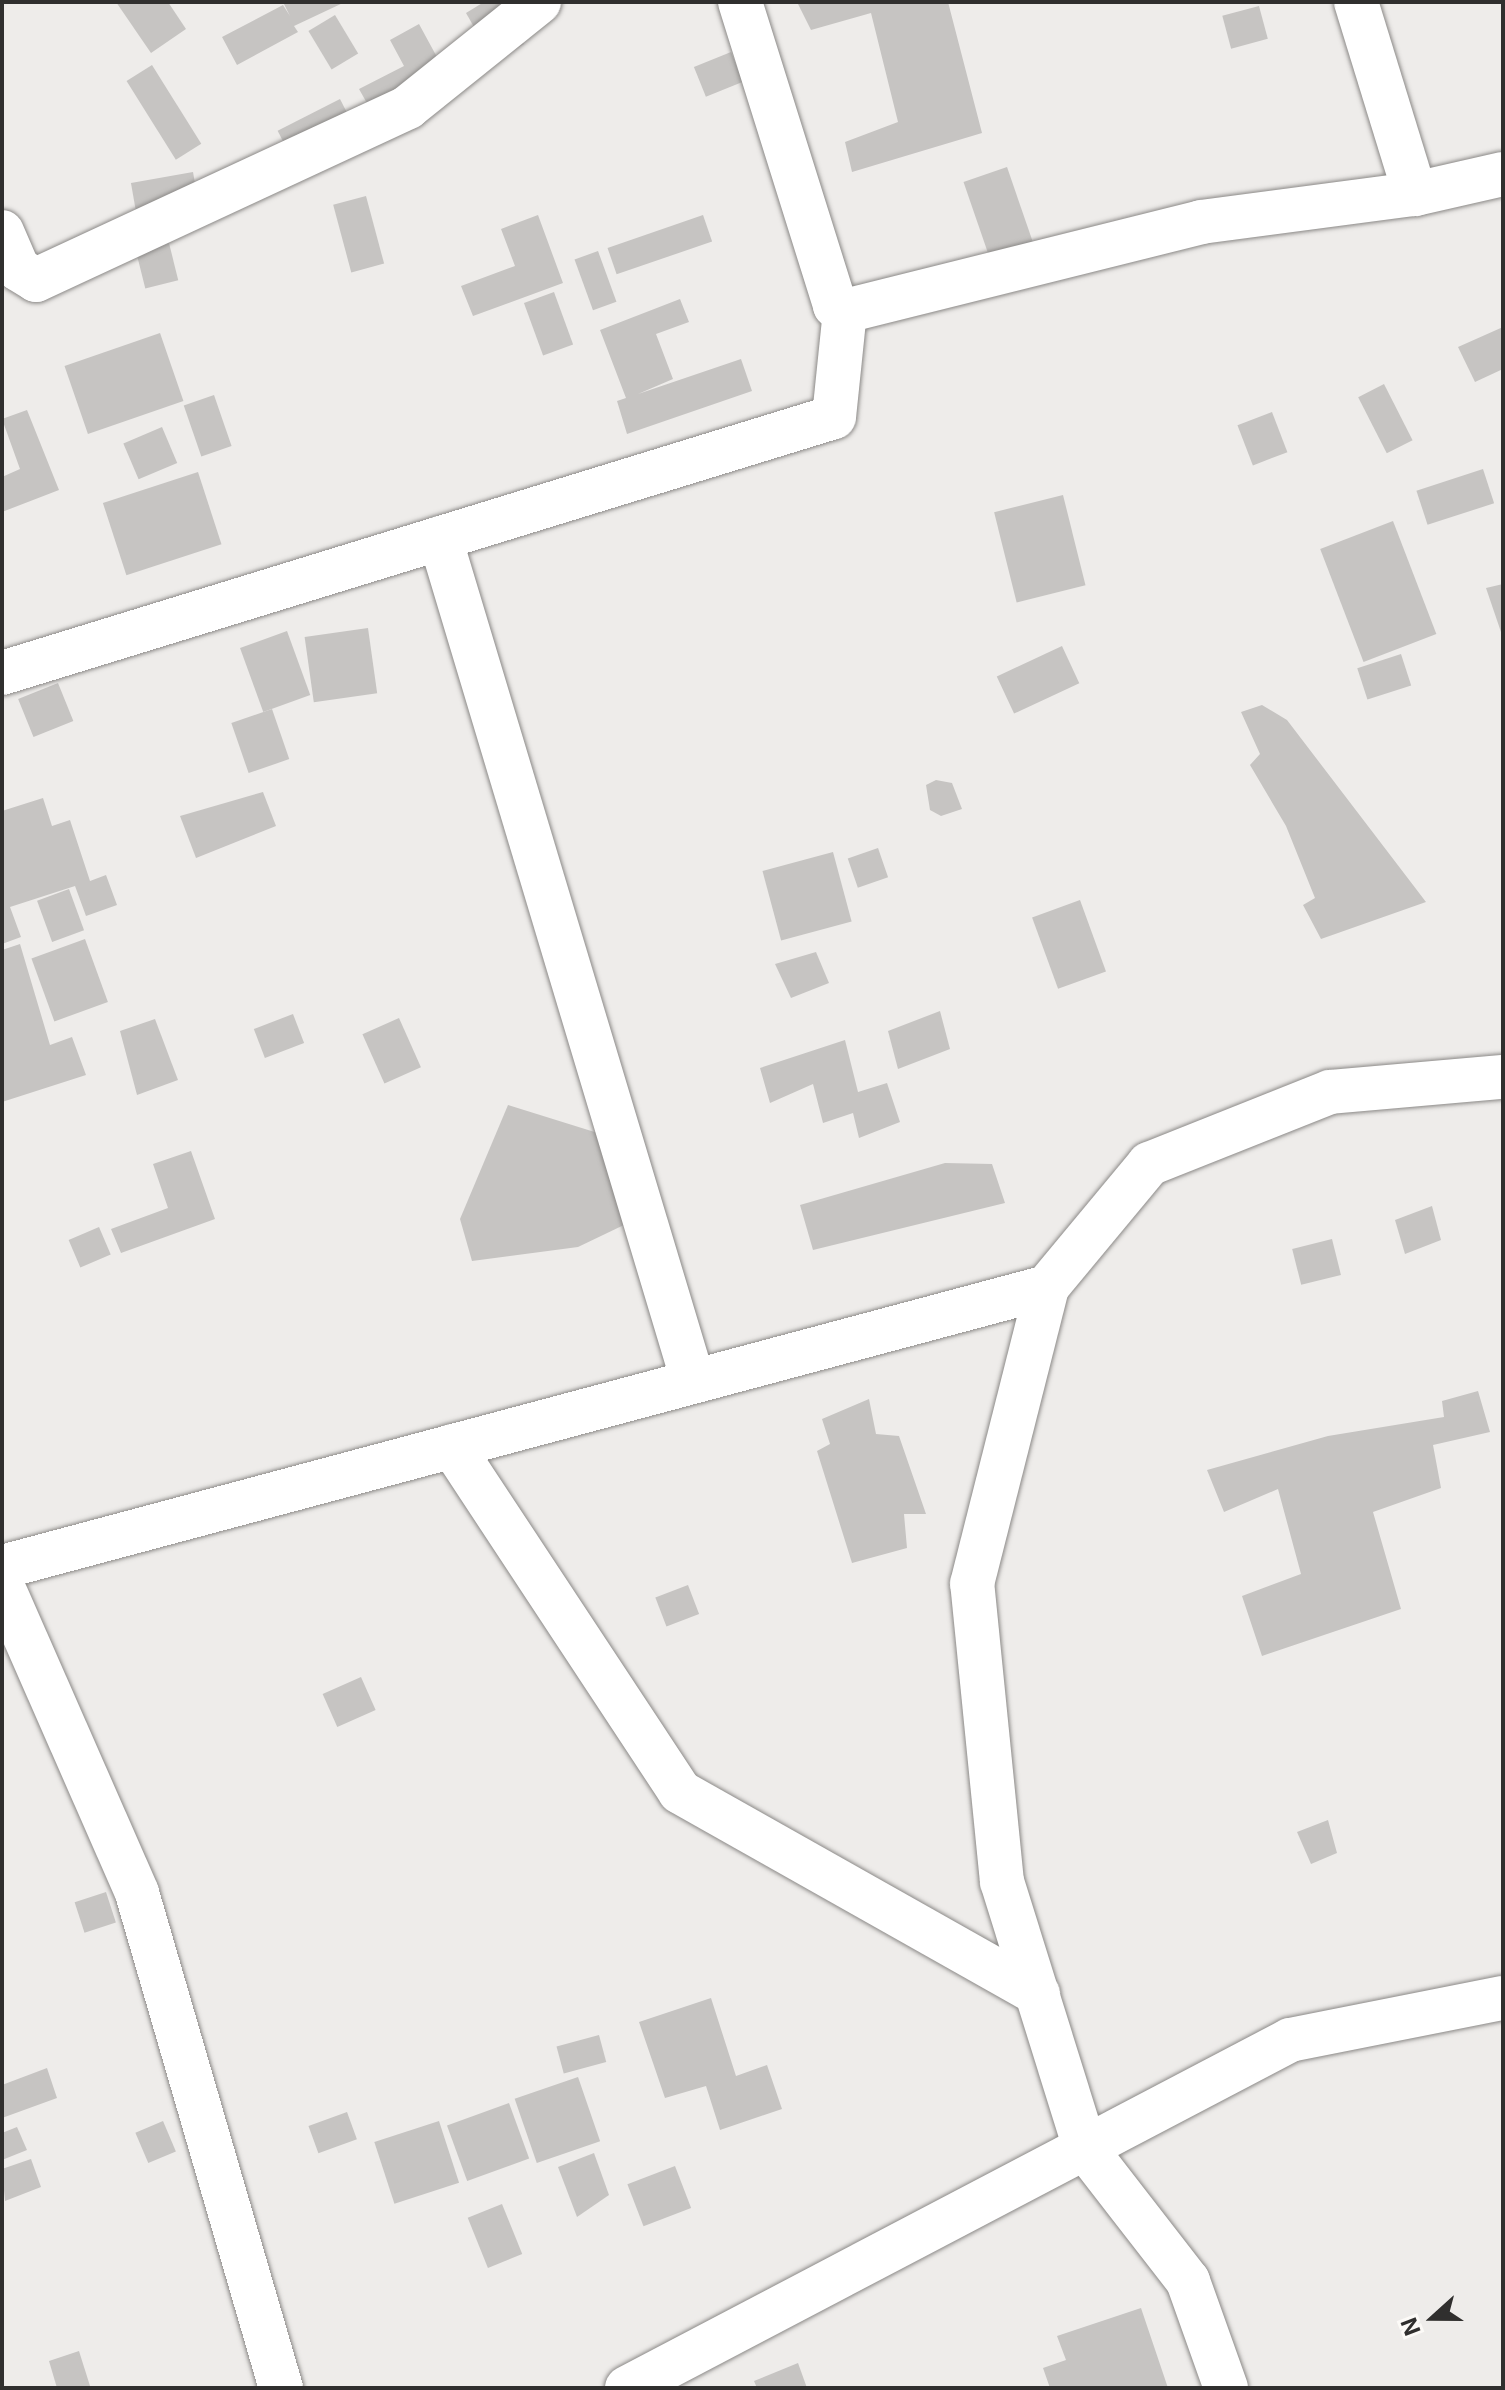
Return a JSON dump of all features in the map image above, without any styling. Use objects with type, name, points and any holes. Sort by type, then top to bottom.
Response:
[{"type":"street","points":[[2,232],[18,269],[36,280],[408,107],[539,2]]},
{"type":"street","points":[[740,2],[835,306],[845,311],[1201,222],[1415,194],[1503,174]]},
{"type":"street","points":[[1356,2],[1415,194]]},
{"type":"street","points":[[2,673],[834,417],[845,311]]},
{"type":"street","points":[[440,538],[693,1381]]},
{"type":"street","points":[[1226,2388],[1188,2281],[1085,2148],[1002,1882],[972,1584],[1047,1287],[1149,1164],[1330,1092],[1503,1077]]},
{"type":"street","points":[[2,1567],[1047,1287]]},
{"type":"street","points":[[452,1446],[680,1792],[1038,1994]]},
{"type":"street","points":[[2,1585],[137,1893],[281,2388]]},
{"type":"street","points":[[627,2388],[1290,2040],[1503,1998]]},
{"type":"building","points":[[116,2],[168,2],[186,29],[151,53]]},
{"type":"building","points":[[283,2],[345,2],[294,26],[298,32],[237,65],[222,37],[283,5],[290,16]]},
{"type":"building","points":[[484,2],[499,2],[524,44],[494,62],[466,13]]},
{"type":"building","points":[[797,2],[948,2],[982,133],[852,172],[845,142],[898,122],[871,13],[811,30]]},
{"type":"building","points":[[1259,6],[1268,39],[1231,49],[1222,16]]},
{"type":"building","points":[[335,15],[358,54],[332,70],[308,31]]},
{"type":"building","points":[[419,24],[450,81],[377,121],[359,89],[404,66],[390,40]]},
{"type":"building","points":[[731,52],[743,82],[706,97],[694,67]]},
{"type":"building","points":[[152,65],[201,144],[176,160],[127,81]]},
{"type":"building","points":[[340,99],[353,125],[291,157],[278,131]]},
{"type":"building","points":[[1007,167],[1036,252],[993,267],[964,182]]},
{"type":"building","points":[[193,172],[199,206],[137,217],[131,183]]},
{"type":"building","points":[[366,196],[384,264],[351,272],[333,205]]},
{"type":"building","points":[[538,215],[563,283],[473,316],[461,286],[515,266],[501,229]]},
{"type":"building","points":[[703,215],[712,241],[617,274],[608,248]]},
{"type":"building","points":[[164,223],[178,280],[145,288],[131,231]]},
{"type":"building","points":[[598,251],[616,302],[593,310],[575,260]]},
{"type":"building","points":[[554,292],[573,345],[543,356],[524,303]]},
{"type":"building","points":[[680,299],[689,322],[656,334],[673,379],[638,394],[741,359],[752,391],[627,434],[617,401],[626,398],[600,330]]},
{"type":"building","points":[[1503,327],[1503,369],[1475,382],[1458,347]]},
{"type":"building","points":[[160,333],[183,401],[88,434],[65,366]]},
{"type":"building","points":[[1384,384],[1413,440],[1387,453],[1358,397]]},
{"type":"building","points":[[214,395],[232,446],[201,456],[184,405]]},
{"type":"building","points":[[27,410],[59,490],[2,512],[2,477],[20,469],[2,419]]},
{"type":"building","points":[[1272,412],[1287,452],[1253,465],[1237,425]]},
{"type":"building","points":[[162,427],[177,463],[139,479],[123,443]]},
{"type":"building","points":[[1483,469],[1494,503],[1428,525],[1416,491]]},
{"type":"building","points":[[198,472],[221,544],[126,575],[103,503]]},
{"type":"building","points":[[1063,495],[1085,585],[1017,602],[994,512]]},
{"type":"building","points":[[1393,521],[1436,634],[1364,662],[1320,549]]},
{"type":"building","points":[[1503,584],[1503,635],[1502,635],[1486,588]]},
{"type":"building","points":[[368,628],[377,693],[314,702],[305,637]]},
{"type":"building","points":[[287,631],[310,695],[263,712],[240,648]]},
{"type":"building","points":[[1062,646],[1079,683],[1014,714],[997,676]]},
{"type":"building","points":[[1401,654],[1411,685],[1367,700],[1357,668]]},
{"type":"building","points":[[58,683],[73,721],[33,737],[18,699]]},
{"type":"building","points":[[1262,705],[1287,720],[1426,902],[1321,939],[1303,905],[1315,898],[1286,826],[1250,765],[1260,754],[1241,712]]},
{"type":"building","points":[[272,709],[289,759],[249,773],[231,723]]},
{"type":"building","points":[[936,780],[952,783],[962,809],[941,816],[930,810],[926,785]]},
{"type":"building","points":[[263,792],[276,826],[196,858],[180,816]]},
{"type":"building","points":[[43,798],[52,826],[70,820],[90,881],[106,875],[117,905],[86,916],[75,886],[10,907],[21,937],[2,944],[2,811]]},
{"type":"building","points":[[878,848],[888,877],[858,888],[848,858]]},
{"type":"building","points":[[833,852],[852,922],[781,940],[762,871]]},
{"type":"building","points":[[69,889],[84,930],[52,942],[37,901]]},
{"type":"building","points":[[1080,900],[1106,971],[1058,989],[1032,917]]},
{"type":"building","points":[[85,939],[108,1002],[54,1021],[31,958]]},
{"type":"building","points":[[20,944],[50,1045],[72,1037],[86,1075],[2,1102],[2,950]]},
{"type":"building","points":[[816,952],[829,983],[791,998],[775,964]]},
{"type":"building","points":[[940,1011],[950,1049],[898,1069],[888,1031]]},
{"type":"building","points":[[293,1014],[304,1043],[265,1058],[254,1029]]},
{"type":"building","points":[[399,1018],[421,1067],[384,1084],[362,1034]]},
{"type":"building","points":[[155,1019],[178,1080],[137,1095],[120,1031]]},
{"type":"building","points":[[845,1040],[858,1092],[887,1083],[900,1122],[859,1138],[853,1113],[823,1123],[813,1084],[770,1103],[760,1068]]},
{"type":"building","points":[[508,1105],[617,1139],[626,1224],[578,1247],[472,1261],[460,1219]]},
{"type":"building","points":[[191,1151],[215,1219],[121,1253],[111,1229],[168,1208],[153,1164]]},
{"type":"building","points":[[945,1163],[992,1164],[1005,1203],[813,1250],[800,1205]]},
{"type":"building","points":[[1432,1206],[1441,1240],[1405,1254],[1395,1220]]},
{"type":"building","points":[[99,1227],[111,1255],[80,1268],[69,1240]]},
{"type":"building","points":[[1332,1239],[1341,1275],[1301,1285],[1292,1249]]},
{"type":"building","points":[[1478,1391],[1490,1432],[1433,1445],[1441,1488],[1373,1512],[1401,1609],[1262,1656],[1242,1596],[1301,1574],[1278,1489],[1224,1512],[1207,1470],[1328,1436],[1444,1417],[1442,1401]]},
{"type":"building","points":[[869,1399],[876,1434],[899,1436],[926,1514],[904,1514],[907,1548],[852,1563],[817,1451],[830,1444],[822,1419]]},
{"type":"building","points":[[688,1585],[699,1614],[666,1626],[655,1598]]},
{"type":"building","points":[[361,1677],[376,1710],[337,1727],[323,1694]]},
{"type":"building","points":[[1328,1820],[1337,1853],[1311,1864],[1297,1832]]},
{"type":"building","points":[[106,1892],[116,1922],[85,1933],[75,1902]]},
{"type":"building","points":[[711,1998],[736,2076],[767,2065],[782,2109],[720,2130],[706,2086],[665,2098],[639,2022]]},
{"type":"building","points":[[599,2035],[606,2062],[564,2073],[556,2046]]},
{"type":"building","points":[[47,2068],[57,2098],[2,2118],[2,2085]]},
{"type":"building","points":[[578,2077],[600,2141],[537,2163],[515,2099]]},
{"type":"building","points":[[509,2103],[529,2158],[467,2181],[447,2126]]},
{"type":"building","points":[[347,2112],[357,2139],[318,2153],[308,2126]]},
{"type":"building","points":[[163,2121],[176,2151],[148,2163],[135,2133]]},
{"type":"building","points":[[439,2121],[459,2183],[394,2204],[374,2142]]},
{"type":"building","points":[[17,2127],[27,2150],[2,2160],[2,2133]]},
{"type":"building","points":[[594,2153],[609,2195],[577,2217],[558,2167]]},
{"type":"building","points":[[31,2159],[41,2187],[5,2201],[2,2169]]},
{"type":"building","points":[[675,2166],[691,2208],[644,2226],[627,2184]]},
{"type":"building","points":[[502,2204],[522,2254],[488,2268],[468,2218]]},
{"type":"building","points":[[1141,2308],[1168,2388],[1050,2388],[1043,2368],[1066,2360],[1057,2336]]},
{"type":"building","points":[[79,2351],[90,2386],[57,2388],[49,2361]]},
{"type":"building","points":[[798,2363],[807,2388],[757,2388],[754,2381]]}]
